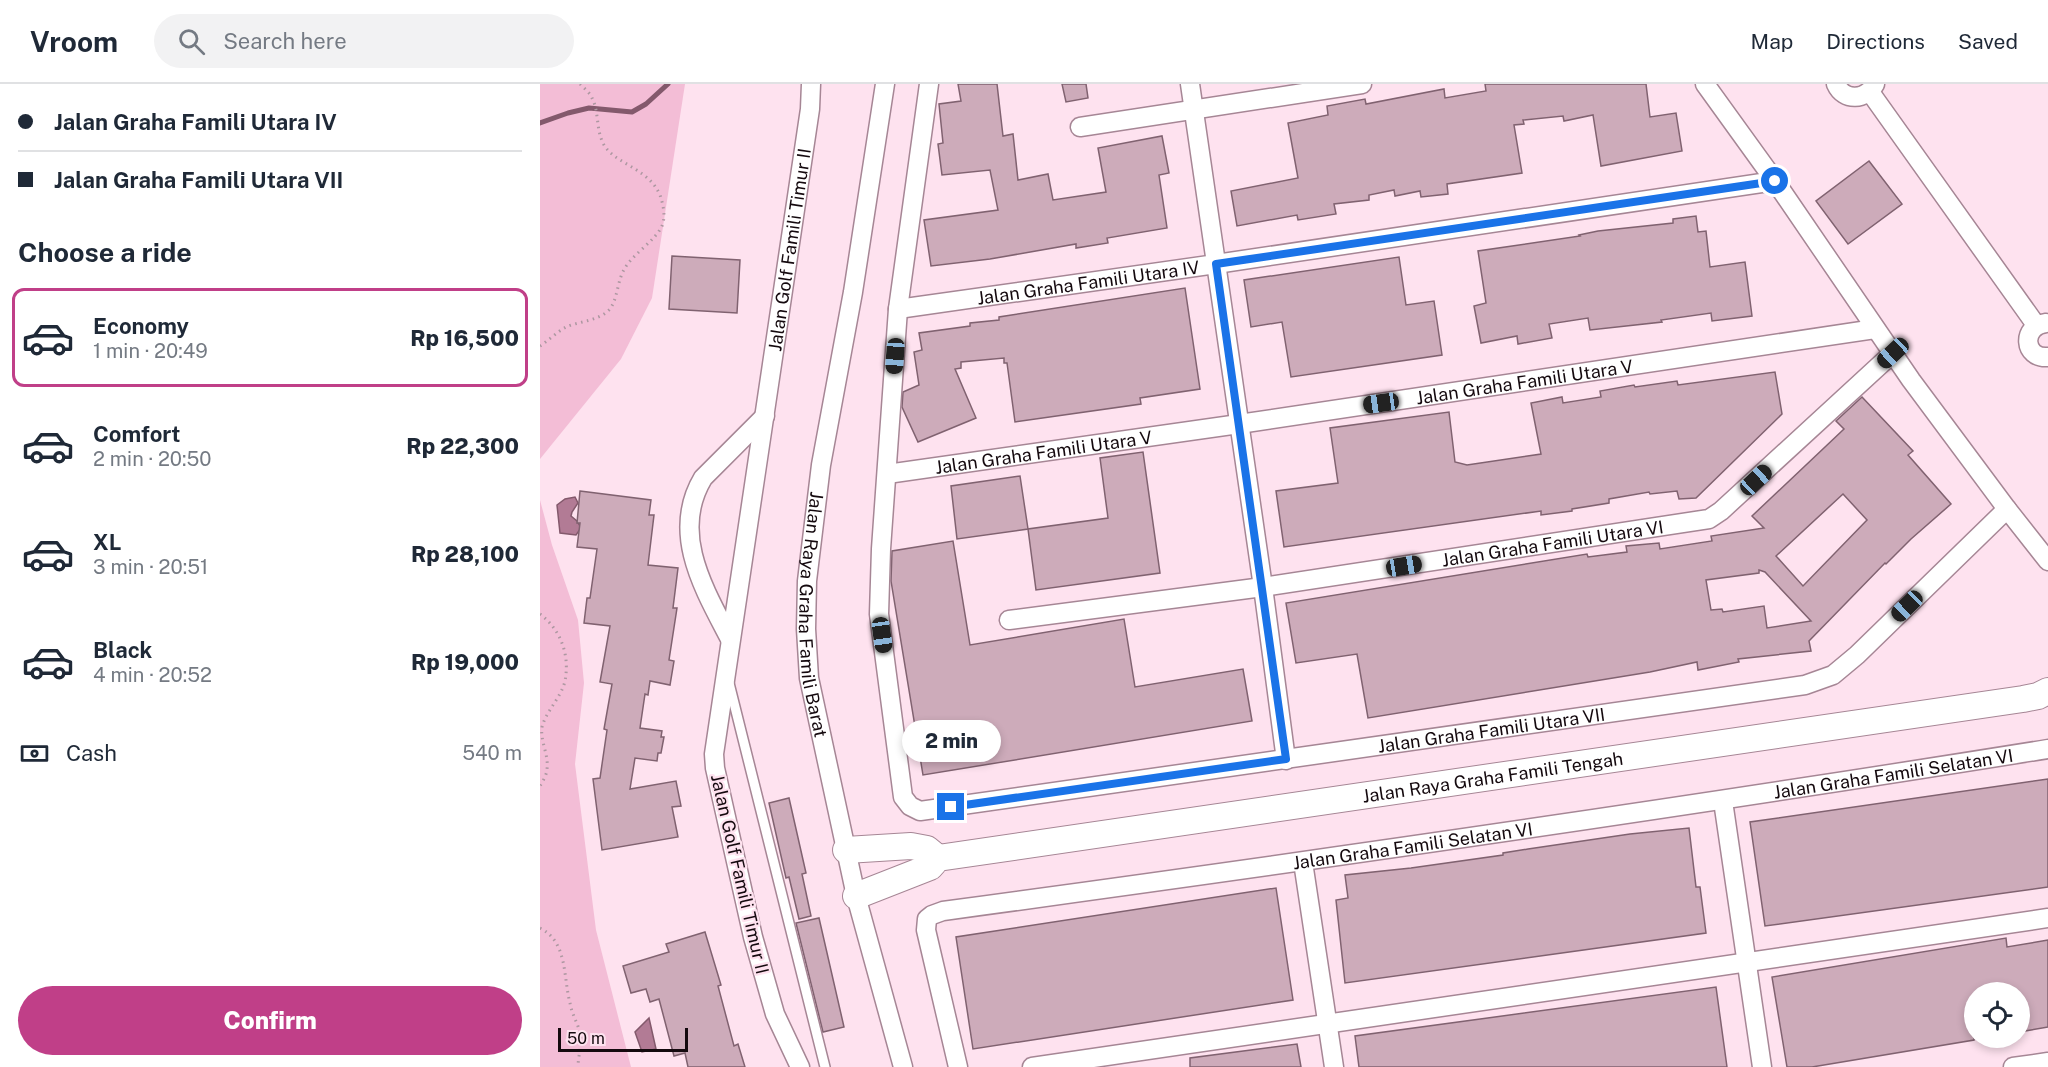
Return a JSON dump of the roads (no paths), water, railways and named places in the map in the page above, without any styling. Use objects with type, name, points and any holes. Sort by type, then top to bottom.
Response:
[{"type":"street","name":"Jalan Golf Famili Timur II","points":[[800,1067],[775,1014],[753,937],[715,768],[715,736],[765,416],[810,109],[811,84]]},
{"type":"street","name":"Jalan Raya Graha Famili Barat","points":[[885,84],[853,292],[821,465],[807,581],[806,629],[809,678],[856,896],[903,1067]]},
{"type":"street","points":[[887,474],[898,309],[929,84]]},
{"type":"street","points":[[1190,84],[1286,759]]},
{"type":"street","points":[[1080,127],[1362,84]]},
{"type":"street","points":[[1705,84],[1775,181],[1875,328],[2007,509],[2048,561]]},
{"type":"street","points":[[1836,84],[1845,95],[1854,98],[1863,96],[1873,88],[2042,324],[2031,330],[2028,345],[2037,356],[2048,357]]},
{"type":"street","name":"Jalan Graha Famili Utara IV","points":[[898,309],[1775,181]]},
{"type":"street","name":"Jalan Graha Famili Utara V","points":[[887,474],[1239,424],[1875,328]]},
{"type":"street","name":"Jalan Graha Famili Utara VI","points":[[1009,620],[1263,587],[1709,519],[1722,511],[1893,353]]},
{"type":"street","points":[[730,639],[697,572],[690,528],[692,506],[703,478],[765,416]]},
{"type":"street","name":"Jalan Graha Famili Utara VII","points":[[887,474],[879,614],[903,797],[910,806],[920,811],[1805,685],[1833,675],[1857,655],[2007,509]]},
{"type":"street","name":"Jalan Raya Graha Famili Tengah","points":[[856,896],[930,867],[938,858],[2045,694]]},
{"type":"street","name":"Jalan Graha Famili Selatan VI","points":[[958,1067],[926,930],[927,919],[943,910],[1303,862],[1723,801],[2048,749]]},
{"type":"street","points":[[1723,801],[1762,1067]]},
{"type":"street","points":[[846,850],[911,846],[927,849],[938,858]]},
{"type":"street","points":[[1303,862],[1334,1067]]},
{"type":"street","points":[[1032,1067],[2048,918]]},
{"type":"street","points":[[2013,1067],[2048,1062]]},
{"type":"lane","points":[[726,669],[825,1067]]},
{"type":"waterway","points":[[540,123],[589,108],[632,112],[646,104],[668,84]]}]
